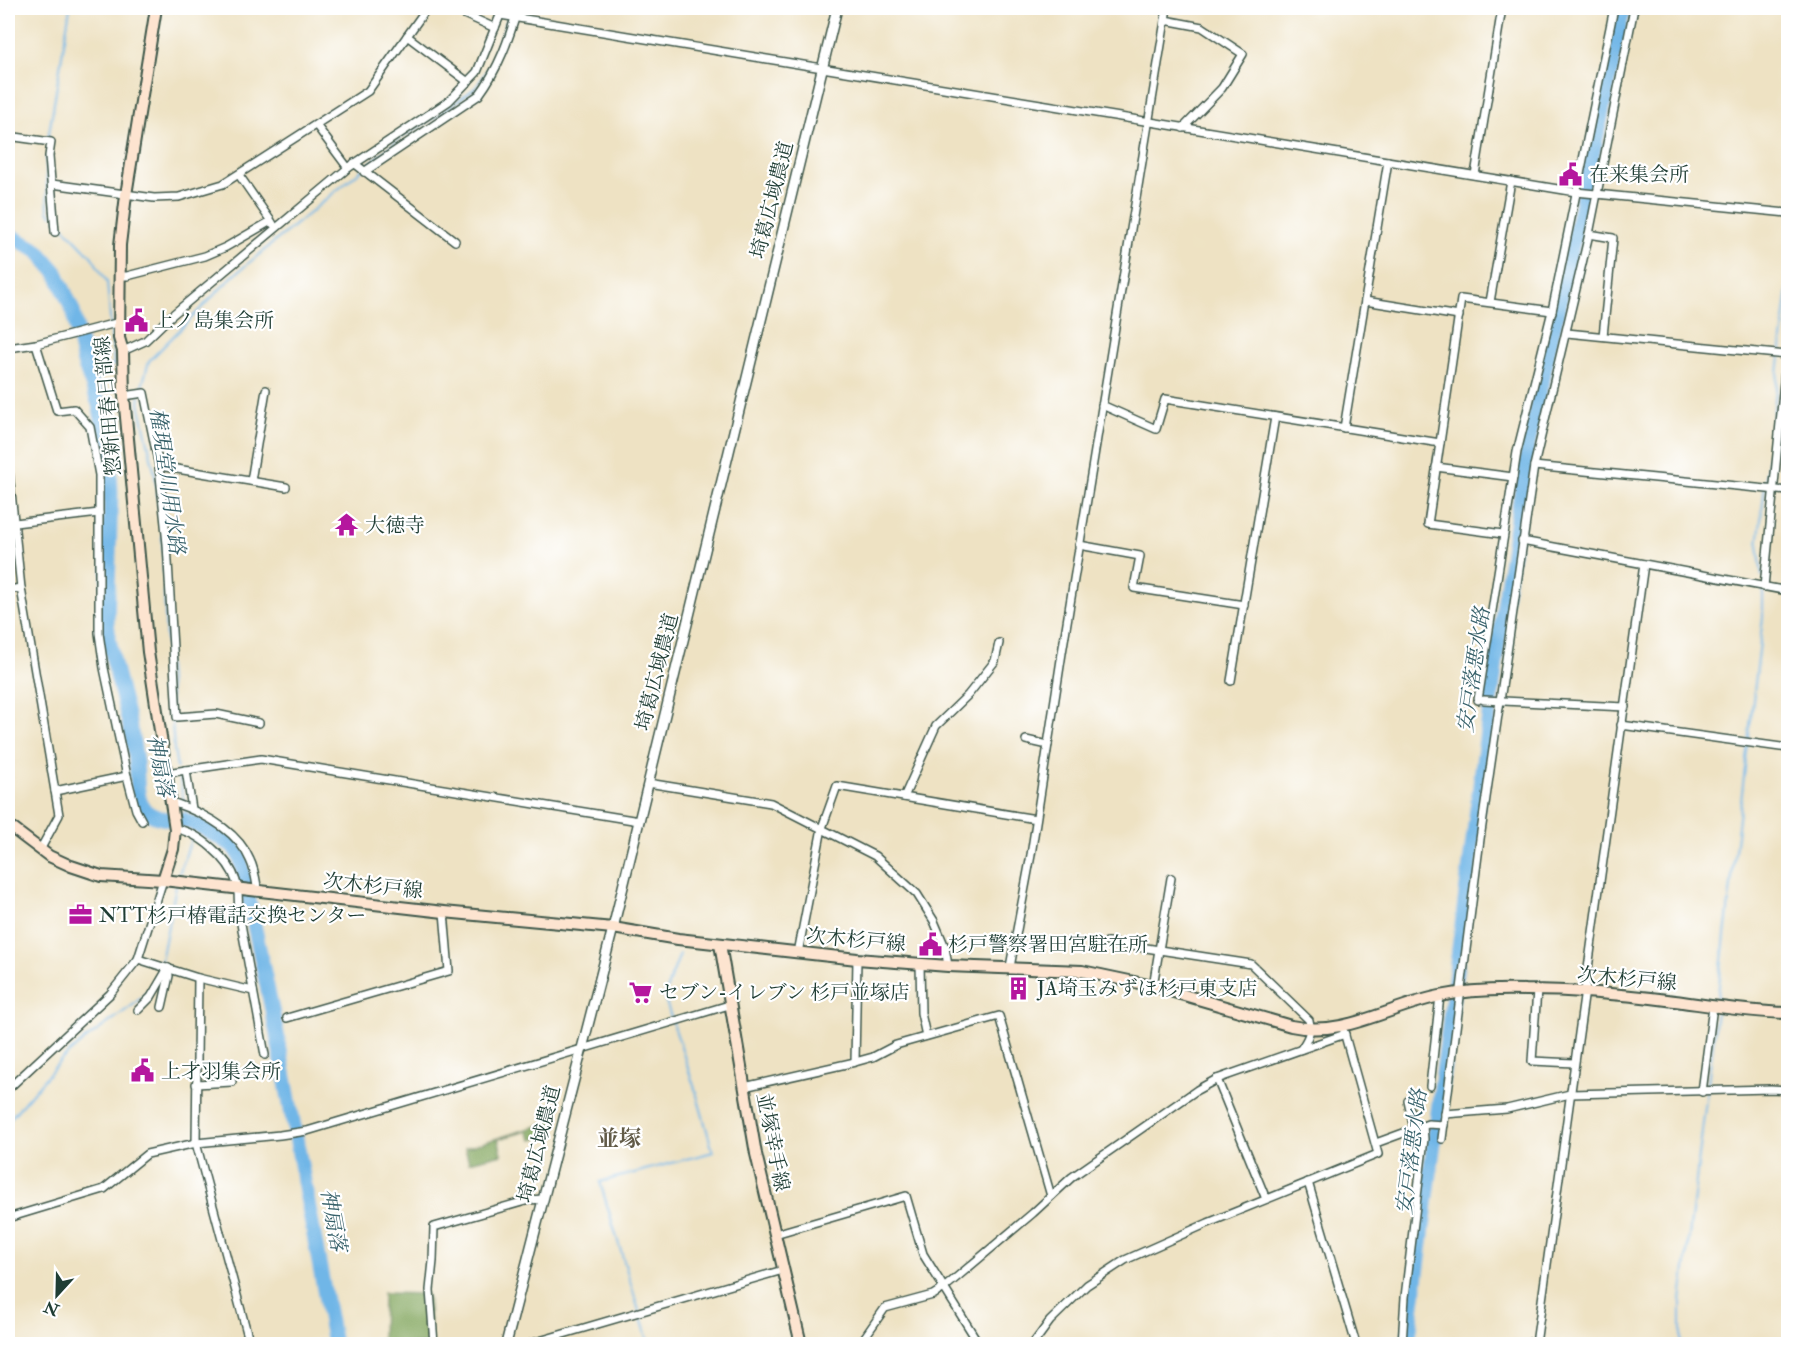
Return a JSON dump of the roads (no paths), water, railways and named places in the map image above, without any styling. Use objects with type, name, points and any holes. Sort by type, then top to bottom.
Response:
[{"type":"main road","name":"惣新田春日部線","points":[[156,8],[120,245],[119,338],[123,351],[124,396],[148,652],[176,830]]},
{"type":"main road","points":[[8,825],[58,861],[94,874],[237,890]]},
{"type":"main road","points":[[163,880],[173,849],[176,830]]},
{"type":"main road","name":"次木杉戸線","points":[[237,890],[613,928],[720,944],[857,959],[948,966],[1089,972],[1153,986],[1291,1026],[1310,1029],[1344,1030],[1440,996],[1495,989],[1584,992],[1788,1013]]},
{"type":"main road","name":"並塚幸手線","points":[[720,944],[756,1154],[801,1344]]},
{"type":"street","points":[[52,184],[154,198],[179,197],[223,184],[368,91],[427,8]]},
{"type":"street","points":[[439,8],[455,9],[495,28]]},
{"type":"street","points":[[363,172],[479,95],[505,50],[519,8]]},
{"type":"street","name":"埼葛広域農道","points":[[506,1344],[613,928],[837,8]]},
{"type":"street","points":[[1010,967],[1167,8]]},
{"type":"street","points":[[1475,175],[1502,8]]},
{"type":"street","points":[[1614,8],[1578,192],[1552,311],[1517,452],[1503,534],[1481,700],[1625,706]]},
{"type":"street","points":[[1442,1139],[1498,701],[1534,466],[1567,333],[1634,8]]},
{"type":"street","points":[[123,351],[145,341],[171,316],[351,166],[449,101],[477,72],[501,11],[515,18],[1578,192],[1788,213]]},
{"type":"street","points":[[1165,20],[1202,27],[1243,54],[1222,88],[1183,128]]},
{"type":"street","points":[[407,36],[468,82]]},
{"type":"street","points":[[477,72],[489,81]]},
{"type":"street","points":[[316,125],[351,166],[363,172],[455,242]]},
{"type":"street","points":[[8,136],[51,142],[56,232]]},
{"type":"street","points":[[1344,428],[1389,160]]},
{"type":"street","points":[[239,175],[276,229]]},
{"type":"street","points":[[1490,302],[1511,181]]},
{"type":"street","points":[[119,276],[127,276],[205,256],[226,247],[271,221]]},
{"type":"street","points":[[1588,234],[1613,238],[1603,336]]},
{"type":"street","points":[[1503,534],[1428,524],[1461,299],[1552,311]]},
{"type":"street","points":[[1365,301],[1459,316]]},
{"type":"street","points":[[8,348],[36,344],[120,322]]},
{"type":"street","points":[[1567,333],[1787,356]]},
{"type":"street","points":[[1764,587],[1788,341]]},
{"type":"street","points":[[36,344],[57,411],[74,409],[90,427],[99,475],[99,633],[104,668],[127,776],[136,810],[142,821]]},
{"type":"street","points":[[251,482],[266,390]]},
{"type":"street","points":[[124,396],[144,393],[159,466],[167,543],[177,717],[216,714],[259,723]]},
{"type":"street","points":[[1102,405],[1155,429],[1165,399],[1440,444]]},
{"type":"street","points":[[1231,681],[1275,417]]},
{"type":"street","points":[[8,463],[21,588],[59,815],[40,850]]},
{"type":"street","points":[[159,466],[286,487]]},
{"type":"street","points":[[1534,466],[1788,491]]},
{"type":"street","points":[[1437,467],[1513,477]]},
{"type":"street","points":[[15,523],[99,513]]},
{"type":"street","points":[[1522,541],[1788,591]]},
{"type":"street","points":[[1079,546],[1140,556],[1134,588],[1244,605]]},
{"type":"street","points":[[1523,1344],[1536,1343],[1644,564]]},
{"type":"street","points":[[8,590],[21,588]]},
{"type":"street","points":[[904,797],[936,726],[968,695],[995,661],[999,643]]},
{"type":"street","points":[[1622,725],[1788,748]]},
{"type":"street","points":[[1026,740],[1048,745]]},
{"type":"street","points":[[166,773],[261,759],[639,821]]},
{"type":"street","points":[[186,770],[192,809]]},
{"type":"street","points":[[55,791],[127,776]]},
{"type":"street","points":[[648,783],[771,803],[875,856],[917,894],[934,921],[945,947],[948,966]]},
{"type":"street","points":[[798,952],[822,828],[837,786],[1036,819]]},
{"type":"street","points":[[172,802],[213,820],[244,848],[252,865],[258,892]]},
{"type":"street","points":[[176,830],[185,830],[214,850],[232,873],[237,890],[238,910],[265,1055]]},
{"type":"street","points":[[1153,986],[1171,878]]},
{"type":"street","points":[[8,1089],[110,994],[138,959],[163,880]]},
{"type":"street","points":[[287,1018],[449,971],[444,912]]},
{"type":"street","points":[[1107,942],[1251,964],[1308,1020],[1310,1029],[1301,1049]]},
{"type":"street","points":[[138,959],[198,978],[253,991]]},
{"type":"street","points":[[855,1062],[857,959]]},
{"type":"street","points":[[920,964],[921,1013],[926,1036]]},
{"type":"street","points":[[162,1007],[169,976],[168,969]]},
{"type":"street","points":[[138,1010],[151,997],[168,969]]},
{"type":"street","points":[[198,978],[196,1143],[250,1344]]},
{"type":"street","points":[[1537,990],[1532,1061],[1574,1064]]},
{"type":"street","points":[[1430,1086],[1440,996]]},
{"type":"street","points":[[8,1218],[105,1189],[147,1154],[196,1143],[307,1131],[729,1005]]},
{"type":"street","points":[[1702,1092],[1713,1006]]},
{"type":"street","points":[[744,1087],[873,1057],[896,1045],[999,1016],[1051,1196]]},
{"type":"street","points":[[860,1344],[885,1308],[933,1295],[944,1288],[1072,1176],[1197,1090],[1217,1079],[1301,1049],[1344,1030],[1378,1154],[1208,1223],[1125,1260],[1087,1285],[1050,1321],[1033,1344]]},
{"type":"street","points":[[1217,1079],[1266,1199]]},
{"type":"street","points":[[196,1084],[232,1082]]},
{"type":"street","points":[[1445,1114],[1508,1109],[1570,1094],[1788,1090]]},
{"type":"street","points":[[1408,1101],[1414,1129]]},
{"type":"street","points":[[1376,1143],[1425,1125],[1444,1125]]},
{"type":"street","points":[[1402,1344],[1405,1296],[1425,1125]]},
{"type":"street","points":[[1308,1182],[1356,1344]]},
{"type":"street","points":[[775,1234],[906,1196],[923,1254],[979,1344]]},
{"type":"street","points":[[434,1344],[430,1290],[434,1227],[529,1200],[543,1199]]},
{"type":"street","points":[[529,1344],[783,1270]]},
{"type":"waterway","points":[[48,139],[70,8]]},
{"type":"waterway","name":"権現堂川用水路","points":[[141,390],[149,361],[233,276],[399,139],[441,114],[476,87],[493,61],[511,8]]},
{"type":"waterway","name":"安戸落悪水路","points":[[1408,1344],[1499,638],[1529,440],[1613,63],[1623,8]]},
{"type":"waterway","points":[[46,157],[48,211],[52,215]]},
{"type":"waterway","points":[[56,219],[92,257],[107,282],[114,365],[87,371]]},
{"type":"waterway","name":"神扇落","points":[[8,234],[38,251],[56,272],[73,311],[84,363],[99,404],[109,451],[111,492],[107,621],[109,639],[130,726],[140,801],[150,814],[166,819],[186,821],[202,827],[233,846],[240,857],[277,1034],[334,1344]]},
{"type":"waterway","points":[[1762,576],[1758,545],[1788,288]]},
{"type":"waterway","name":"権現堂川用水路","points":[[140,396],[139,403],[155,475],[161,523]]},
{"type":"waterway","name":"権現堂川用水路","points":[[162,529],[166,641],[177,768]]},
{"type":"waterway","points":[[1717,1002],[1763,617],[1763,588]]},
{"type":"waterway","name":"権現堂川用水路","points":[[179,774],[184,804]]},
{"type":"waterway","name":"権現堂川用水路","points":[[185,809],[193,832]]},
{"type":"waterway","name":"権現堂川用水路","points":[[178,877],[192,837]]},
{"type":"waterway","name":"権現堂川用水路","points":[[8,1121],[61,1060],[153,987],[159,970],[176,886]]},
{"type":"waterway","points":[[649,1344],[600,1182],[713,1152],[664,996],[680,954]]},
{"type":"waterway","points":[[1681,1344],[1681,1301],[1717,1011]]},
{"type":"place","name":"在来集会所","points":[[1571,174]]},
{"type":"place","name":"上ノ島集会所","points":[[136,320]]},
{"type":"place","name":"大徳寺","points":[[347,525]]},
{"type":"place","name":"NTT杉戸椿電話交換センター","points":[[81,915]]},
{"type":"place","name":"杉戸警察署田宮駐在所","points":[[930,944]]},
{"type":"place","name":"JA埼玉みずほ杉戸東支店","points":[[1019,988]]},
{"type":"place","name":"セブン-イレブン 杉戸並塚店","points":[[641,992]]},
{"type":"place","name":"上才羽集会所","points":[[143,1071]]},
{"type":"district","name":"並塚","points":[[619,1139]]}]
